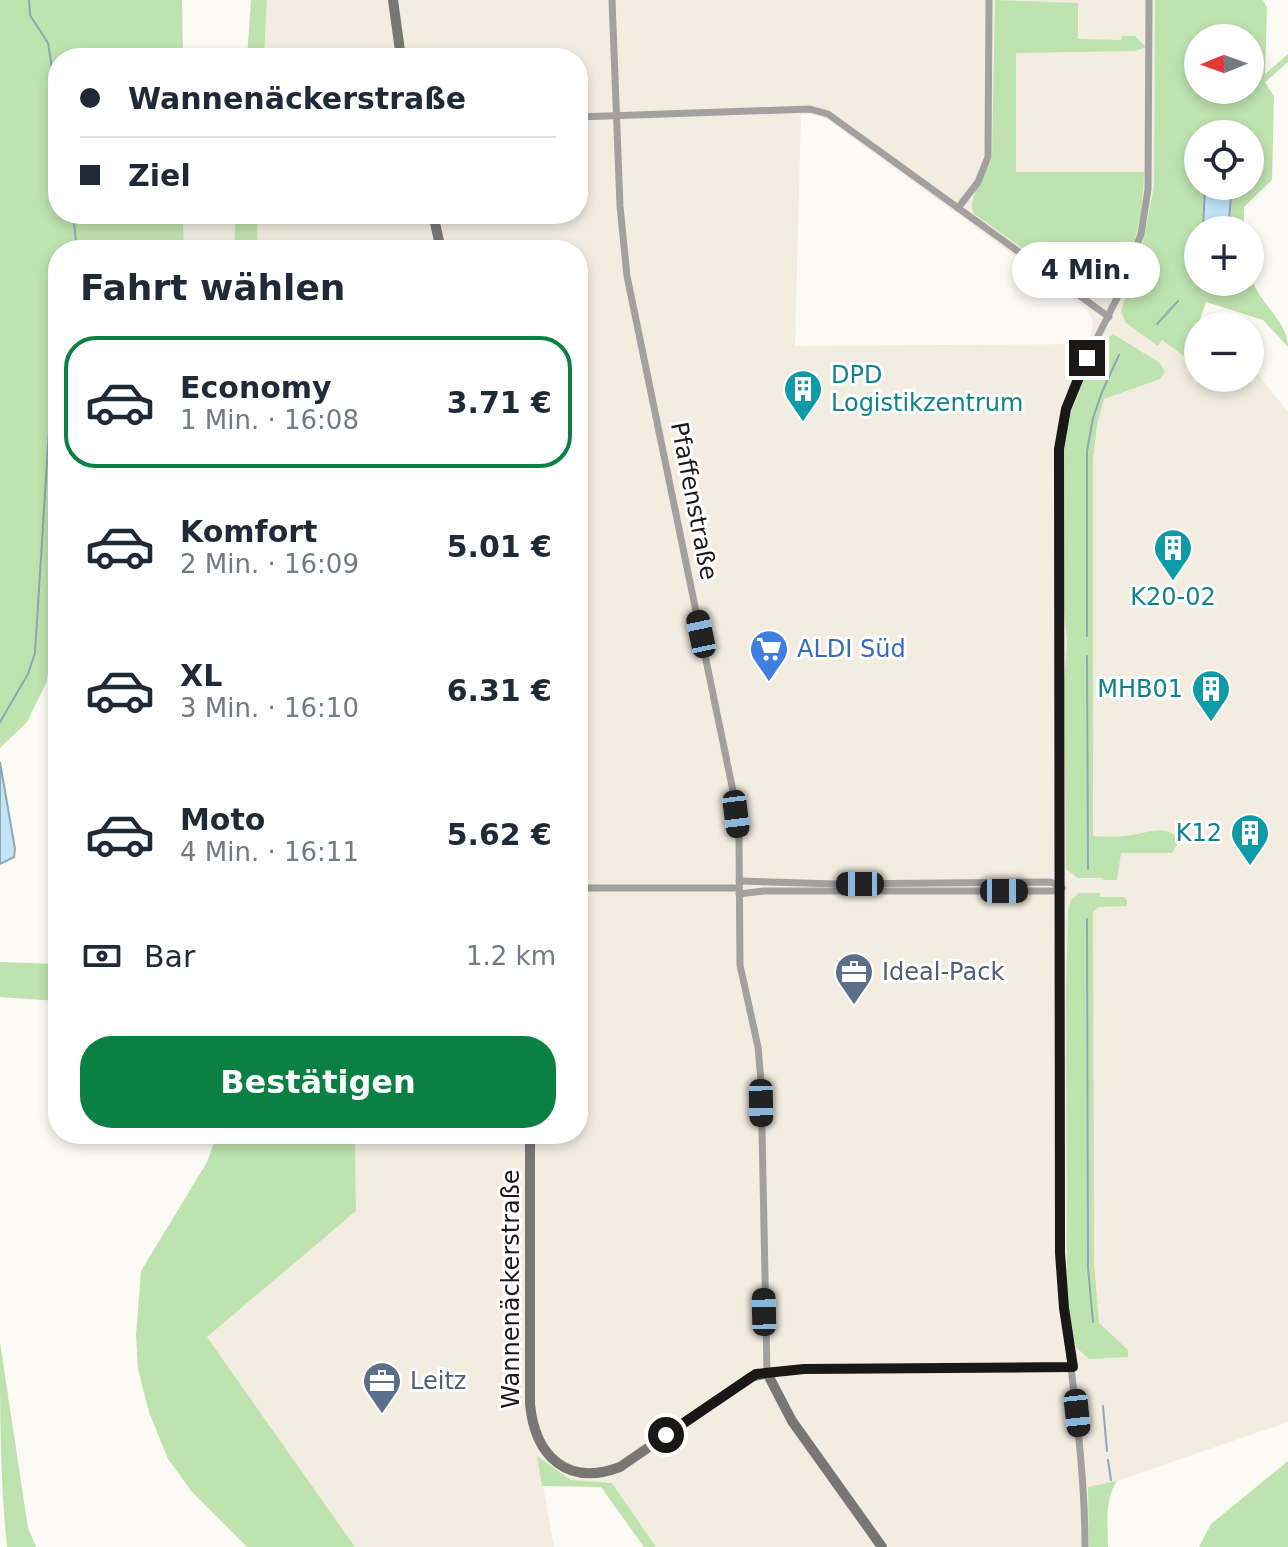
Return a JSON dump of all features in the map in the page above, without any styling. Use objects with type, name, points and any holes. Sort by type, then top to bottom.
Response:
[{"type":"street","points":[[393,0],[400,48]]},
{"type":"street","name":"Pfaffenstraße","points":[[612,0],[615,115],[627,276],[739,832],[740,965],[758,1047],[761,1081],[767,1373],[792,1421],[882,1547]]},
{"type":"street","points":[[958,208],[978,182],[988,157],[989,0]]},
{"type":"street","points":[[1085,1547],[1083,1466],[1060,1253],[1062,888],[1059,449],[1073,386],[1109,317],[1129,272],[1141,234],[1148,189],[1149,0]]},
{"type":"street","points":[[588,116],[810,109],[828,114],[1109,317]]},
{"type":"street","points":[[588,888],[932,887],[1051,882],[1062,888]]},
{"type":"street","name":"Wannenäckerstraße","points":[[530,1144],[530,1404],[535,1433],[559,1465],[588,1474],[620,1467],[751,1377],[767,1373],[804,1369],[1073,1367]]},
{"type":"shaded area","points":[[267,0],[1155,0],[1154,186],[1141,251],[1121,311],[1158,345],[1162,339],[1184,356],[1184,392],[1264,392],[1264,382],[1288,412],[1288,1422],[1117,1481],[1089,1487],[1089,1547],[656,1547],[612,1483],[571,1480],[538,1457],[554,1547],[355,1547],[207,1337],[356,1211],[355,1144],[588,1144],[588,240],[257,240],[258,224],[588,224],[588,48],[265,48]],"holes":[[[801,115],[827,119],[1086,308],[1093,322],[1088,344],[795,346]]]},
{"type":"shaded area","points":[[184,224],[234,224],[234,240],[184,240]]},
{"type":"green space","points":[[0,0],[182,0],[183,48],[48,48],[48,224],[183,224],[184,240],[48,240],[48,674],[27,722],[0,748]]},
{"type":"green space","points":[[251,0],[267,0],[265,48],[248,48]]},
{"type":"green space","points":[[995,0],[1078,3],[1078,39],[1121,40],[1122,36],[1135,36],[1146,47],[1135,51],[1016,53],[1016,172],[1144,172],[1136,236],[1126,266],[1110,294],[1093,296],[1083,291],[974,214],[975,194],[992,158]]},
{"type":"green space","points":[[1155,0],[1263,0],[1267,8],[1265,74],[1288,54],[1288,62],[1265,82],[1274,96],[1272,180],[1264,188],[1264,120],[1184,120],[1184,200],[1251,200],[1244,207],[1244,216],[1184,216],[1184,296],[1261,296],[1283,328],[1288,347],[1264,321],[1264,312],[1238,312],[1206,302],[1203,312],[1184,312],[1184,356],[1162,340],[1158,346],[1126,323],[1121,311],[1141,251],[1154,186]]},
{"type":"green space","points":[[235,224],[258,224],[257,240],[234,240]]},
{"type":"green space","points":[[1113,334],[1160,363],[1165,372],[1160,379],[1104,399],[1097,425],[1093,460],[1093,836],[1122,836],[1163,830],[1175,836],[1178,843],[1172,853],[1121,853],[1117,880],[1104,880],[1078,878],[1066,869],[1064,682],[1067,642],[1063,451],[1067,422],[1091,362],[1102,342]]},
{"type":"green space","points":[[1079,893],[1100,893],[1100,897],[1124,897],[1127,900],[1127,906],[1098,907],[1093,912],[1093,923],[1094,1263],[1099,1323],[1128,1350],[1128,1357],[1089,1359],[1076,1347],[1070,1326],[1067,1289],[1066,990],[1068,910],[1071,900]]},
{"type":"green space","points":[[0,962],[48,964],[48,1000],[0,997]]},
{"type":"green space","points":[[213,1144],[355,1144],[356,1211],[207,1337],[355,1547],[247,1547],[192,1492],[168,1459],[149,1412],[138,1369],[136,1335],[141,1271],[207,1162]]},
{"type":"green space","points":[[0,1342],[28,1528],[36,1547],[7,1547],[0,1419]]},
{"type":"green space","points":[[537,1456],[571,1480],[612,1483],[656,1547],[644,1547],[601,1487],[542,1486]]},
{"type":"green space","points":[[1288,1461],[1288,1547],[1199,1547],[1211,1524]]},
{"type":"green space","points":[[1117,1481],[1108,1505],[1108,1547],[1089,1547],[1088,1487]]},
{"type":"water","points":[[1204,200],[1231,200],[1229,216],[1204,216]]},
{"type":"water","points":[[0,762],[15,849],[14,857],[0,864]]},
{"type":"waterway","points":[[29,0],[30,15],[49,48]]},
{"type":"waterway","points":[[74,224],[76,240]]},
{"type":"waterway","points":[[1157,324],[1178,301]]},
{"type":"waterway","points":[[1087,636],[1087,451],[1093,418],[1119,355]]},
{"type":"waterway","points":[[0,722],[28,674],[35,653],[48,446]]},
{"type":"waterway","points":[[1087,656],[1088,869]]},
{"type":"waterway","points":[[1087,919],[1088,1268],[1093,1322]]},
{"type":"waterway","points":[[1103,1406],[1107,1451]]},
{"type":"waterway","points":[[1108,1460],[1111,1480]]},
{"type":"place","name":"DPD Logistikzentrum","points":[[803,423]]},
{"type":"place","name":"K20-02","points":[[1173,582]]},
{"type":"place","name":"ALDI Süd","points":[[769,683]]},
{"type":"place","name":"MHB01","points":[[1211,723]]},
{"type":"place","name":"K12","points":[[1250,867]]},
{"type":"place","name":"Ideal-Pack","points":[[854,1006]]},
{"type":"place","name":"Leitz","points":[[382,1415]]},
{"type":"route","points":[[666,1435],[756,1374],[804,1369],[1073,1367],[1060,1253],[1062,888],[1059,449],[1073,386],[1087,358]]}]
